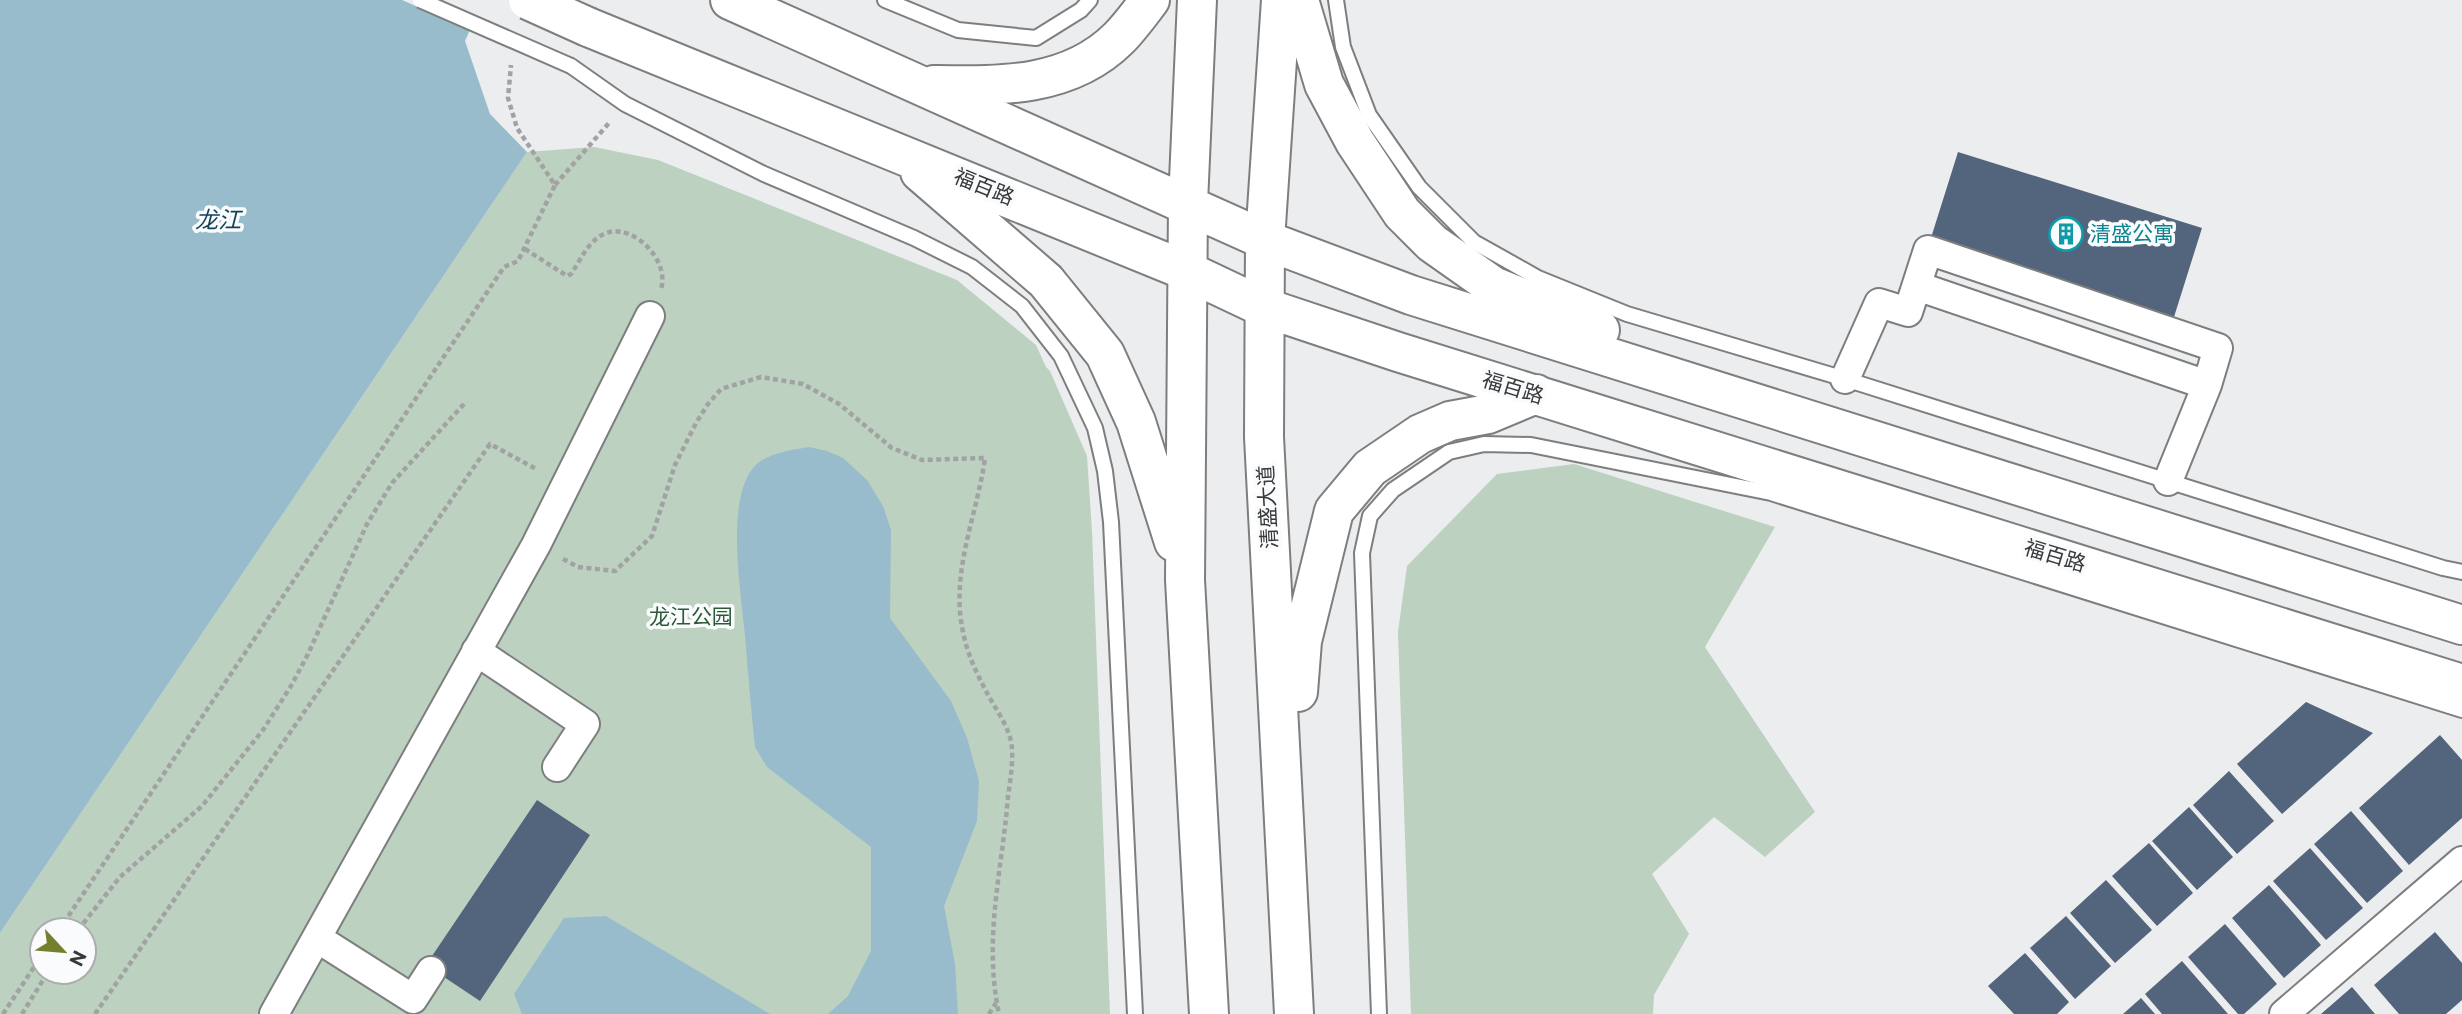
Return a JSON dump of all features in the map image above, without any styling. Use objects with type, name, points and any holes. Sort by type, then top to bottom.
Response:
[{"type":"main road","name":"福百路","points":[[528,0],[588,27],[1187,271],[1263,307],[1398,352],[2462,684]]},
{"type":"main road","points":[[730,0],[1188,203],[1265,240],[1411,295],[2462,625]]},
{"type":"main road","points":[[917,85],[983,86],[1041,81],[1077,69],[1118,39],[1150,0]]},
{"type":"main road","points":[[1198,0],[1188,203],[1185,580],[1209,1014]]},
{"type":"main road","name":"清盛大道","points":[[1281,0],[1265,240],[1264,437],[1294,1014]]},
{"type":"main road","points":[[1298,0],[1324,84],[1355,142],[1402,213],[1432,243],[1493,286],[1582,324],[1652,348],[1732,397]]},
{"type":"main road","points":[[855,134],[917,169],[1037,273],[1105,354],[1136,422],[1185,580]]},
{"type":"main road","points":[[1286,841],[1302,641],[1334,511],[1370,468],[1420,434],[1450,421],[1488,414],[1536,394]]},
{"type":"street","points":[[1845,379],[1879,303],[1908,312],[1928,250],[2218,348],[2207,385],[2168,481]]},
{"type":"street","points":[[1917,286],[2207,385]]},
{"type":"street","points":[[274,1014],[536,545],[650,316]]},
{"type":"street","points":[[476,651],[585,724],[557,767]]},
{"type":"street","points":[[2284,1014],[2462,861]]},
{"type":"street","points":[[317,938],[413,999],[431,971]]},
{"type":"lane","points":[[420,0],[571,66],[625,104],[764,174],[914,238],[972,267],[1022,306],[1061,356],[1095,428],[1105,471],[1135,1014]]},
{"type":"lane","points":[[885,0],[958,30],[1036,38],[1082,9],[1090,0]]},
{"type":"lane","points":[[1336,0],[1343,47],[1369,115],[1419,187],[1474,242],[1538,278],[1627,314],[1845,379],[2462,572]]},
{"type":"lane","points":[[1379,1014],[1362,554],[1370,516],[1392,489],[1449,452],[1484,444],[1531,445],[1771,493],[2462,710]]},
{"type":"path","points":[[511,61],[508,97],[517,128],[555,185]]},
{"type":"path","points":[[68,916],[505,267],[518,261],[555,185],[625,104]]},
{"type":"path","points":[[525,249],[567,276],[575,269],[592,242],[607,233],[620,233],[636,239],[649,246],[662,267],[663,281],[650,316]]},
{"type":"path","points":[[536,545],[578,568],[615,571],[652,536],[675,465],[708,404],[721,389],[761,377],[803,384],[839,404],[892,448],[922,460],[985,458],[981,485],[965,543],[960,611],[972,663],[1008,731],[1012,747],[1006,820],[992,919],[991,958],[999,1014]]},
{"type":"path","points":[[89,916],[120,877],[202,806],[263,730],[291,687],[308,654],[366,524],[392,483],[464,404]]},
{"type":"path","points":[[95,1014],[490,444],[567,485]]},
{"type":"path","points":[[2,1014],[28,976]]},
{"type":"path","points":[[22,1014],[39,986]]},
{"type":"path","points":[[989,1014],[996,1002]]},
{"type":"green space","name":"龙江公园","points":[[594,147],[658,160],[957,280],[1036,345],[1087,456],[1110,1014],[0,1014],[0,933],[527,152]]},
{"type":"green space","points":[[1574,464],[1775,527],[1705,647],[1815,812],[1765,857],[1714,817],[1652,874],[1689,934],[1654,995],[1653,1014],[1411,1014],[1398,632],[1407,566],[1497,474]]},
{"type":"water","name":"龙江","points":[[0,0],[483,0],[465,41],[490,114],[527,152],[0,933]]},
{"type":"water","points":[[809,447],[843,458],[867,480],[883,506],[891,530],[890,618],[951,701],[967,738],[979,781],[977,821],[944,906],[955,964],[958,1014],[828,1014],[848,996],[871,951],[871,847],[767,767],[755,747],[738,572],[737,523],[740,501],[745,482],[759,462],[780,453]]},
{"type":"water","points":[[606,916],[770,1014],[522,1014],[514,994],[564,918]]},
{"type":"pier","points":[[402,0],[486,0],[473,31]]},
{"type":"building","name":"清盛公寓","points":[[1958,152],[2202,228],[2174,317],[1930,241]]},
{"type":"building","points":[[2306,702],[2373,733],[2282,814],[2237,764]]},
{"type":"building","points":[[2440,735],[2462,760],[2462,818],[2409,865],[2359,808]]},
{"type":"building","points":[[2229,771],[2274,821],[2237,854],[2193,805]]},
{"type":"building","points":[[537,800],[590,835],[480,1001],[426,965]]},
{"type":"building","points":[[2189,807],[2233,857],[2197,890],[2152,841]]},
{"type":"building","points":[[2351,811],[2403,871],[2367,903],[2314,844]]},
{"type":"building","points":[[2149,843],[2193,893],[2157,926],[2112,876]]},
{"type":"building","points":[[2310,848],[2363,908],[2326,940],[2273,881]]},
{"type":"building","points":[[2106,880],[2152,930],[2115,963],[2070,913]]},
{"type":"building","points":[[2269,885],[2321,945],[2284,978],[2232,918]]},
{"type":"building","points":[[2066,916],[2111,966],[2075,999],[2030,948]]},
{"type":"building","points":[[2225,924],[2277,984],[2244,1014],[2238,1014],[2188,957]]},
{"type":"building","points":[[2435,932],[2462,963],[2462,1000],[2446,1014],[2399,1014],[2374,985]]},
{"type":"building","points":[[2025,953],[2069,1002],[2057,1014],[2014,1014],[1988,986]]},
{"type":"building","points":[[2182,961],[2228,1014],[2162,1014],[2145,994]]},
{"type":"building","points":[[2352,987],[2375,1014],[2321,1014]]},
{"type":"building","points":[[2141,998],[2155,1014],[2123,1014]]},
{"type":"place","name":"清盛公寓","points":[[2066,234]]}]
